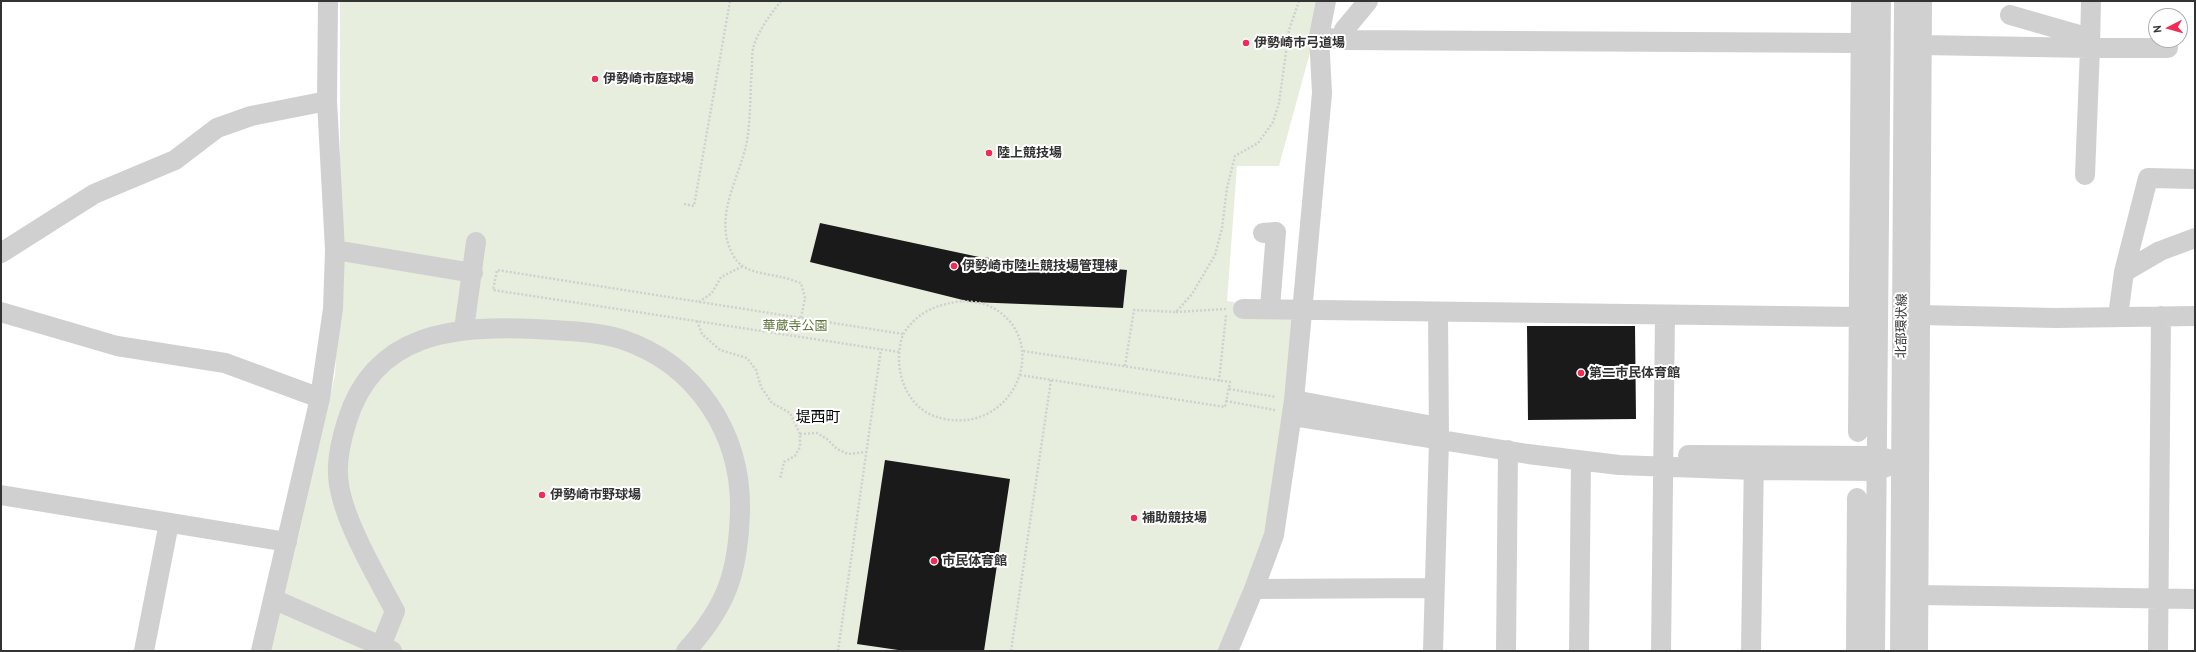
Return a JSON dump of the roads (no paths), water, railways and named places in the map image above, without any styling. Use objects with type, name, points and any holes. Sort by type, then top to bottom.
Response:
[{"type":"street","points":[[261,651],[320,398],[333,309],[335,250],[327,101],[328,1]]},
{"type":"street","points":[[1228,651],[1254,589],[1274,535],[1286,406],[1303,308],[1322,93],[1319,36],[1326,1]]},
{"type":"street","points":[[1342,40],[1344,30],[1368,1]]},
{"type":"street","points":[[1858,432],[1861,1]]},
{"type":"street","name":"北部環状線","points":[[1875,651],[1881,1]]},
{"type":"street","name":"北部環状線","points":[[1904,1],[1900,462],[1906,649]]},
{"type":"street","points":[[1906,649],[1918,618],[1922,1]]},
{"type":"street","points":[[2085,175],[2091,1]]},
{"type":"street","points":[[2010,15],[2090,43]]},
{"type":"street","points":[[1319,36],[1342,40],[1861,43]]},
{"type":"street","points":[[1922,55],[2090,43],[2148,47]]},
{"type":"street","points":[[1903,96],[1922,55]]},
{"type":"street","points":[[1,253],[94,194],[175,160],[217,128],[251,116],[327,101]]},
{"type":"street","points":[[1860,118],[1880,142]]},
{"type":"street","points":[[1903,159],[1921,186]]},
{"type":"street","points":[[2118,316],[2124,272],[2148,178],[2195,179]]},
{"type":"street","points":[[1859,220],[1879,195]]},
{"type":"street","points":[[1263,233],[1276,232],[1270,308]]},
{"type":"street","points":[[2124,272],[2160,251],[2195,238]]},
{"type":"street","points":[[464,329],[473,273],[476,242]]},
{"type":"street","points":[[335,250],[473,273]]},
{"type":"street","points":[[1235,309],[1303,308],[1665,316],[1858,317]]},
{"type":"street","points":[[1,312],[117,346],[225,363],[320,398]]},
{"type":"street","points":[[1433,651],[1439,434],[1438,312]]},
{"type":"street","points":[[1661,651],[1665,316]]},
{"type":"street","points":[[2158,651],[2161,316]]},
{"type":"street","points":[[1920,319],[2195,316]]},
{"type":"street","points":[[1902,347],[1920,319]]},
{"type":"street","points":[[273,599],[387,649],[395,611],[345,509],[338,474],[343,434],[352,405],[368,376],[394,354],[424,338],[464,329],[488,328],[573,332],[620,339],[652,352],[692,384],[713,409],[731,443],[740,489],[739,536],[742,569],[705,630],[686,651]]},
{"type":"street","points":[[1858,354],[1878,391]]},
{"type":"street","points":[[1286,406],[1439,434],[1508,450],[1619,465],[1663,461],[1754,463],[1900,462]]},
{"type":"street","points":[[1439,434],[1584,449],[1663,461]]},
{"type":"street","points":[[1506,651],[1508,450]]},
{"type":"street","points":[[1579,651],[1581,460]]},
{"type":"street","points":[[1751,651],[1754,463]]},
{"type":"street","points":[[1,495],[286,542]]},
{"type":"street","points":[[1856,651],[1857,498]]},
{"type":"street","points":[[1901,520],[1919,555]]},
{"type":"street","points":[[144,651],[169,523]]},
{"type":"street","points":[[1856,561],[1876,527]]},
{"type":"street","points":[[1254,589],[1434,588]]},
{"type":"street","points":[[1918,595],[2195,598]]},
{"type":"place","name":"伊勢崎市弓道場","points":[[1246,43]]},
{"type":"place","name":"伊勢崎市庭球場","points":[[595,79]]},
{"type":"place","name":"陸上競技場","points":[[989,153]]},
{"type":"place","name":"伊勢崎市陸上競技場管理棟","points":[[954,266]]},
{"type":"place","name":"第二市民体育館","points":[[1581,373]]},
{"type":"place","name":"伊勢崎市野球場","points":[[542,495]]},
{"type":"place","name":"補助競技場","points":[[1134,518]]},
{"type":"place","name":"市民体育館","points":[[934,561]]},
{"type":"district","name":"堤西町","points":[[818,418]]},
{"type":"park label","name":"華蔵寺公園","points":[[795,326]]}]
